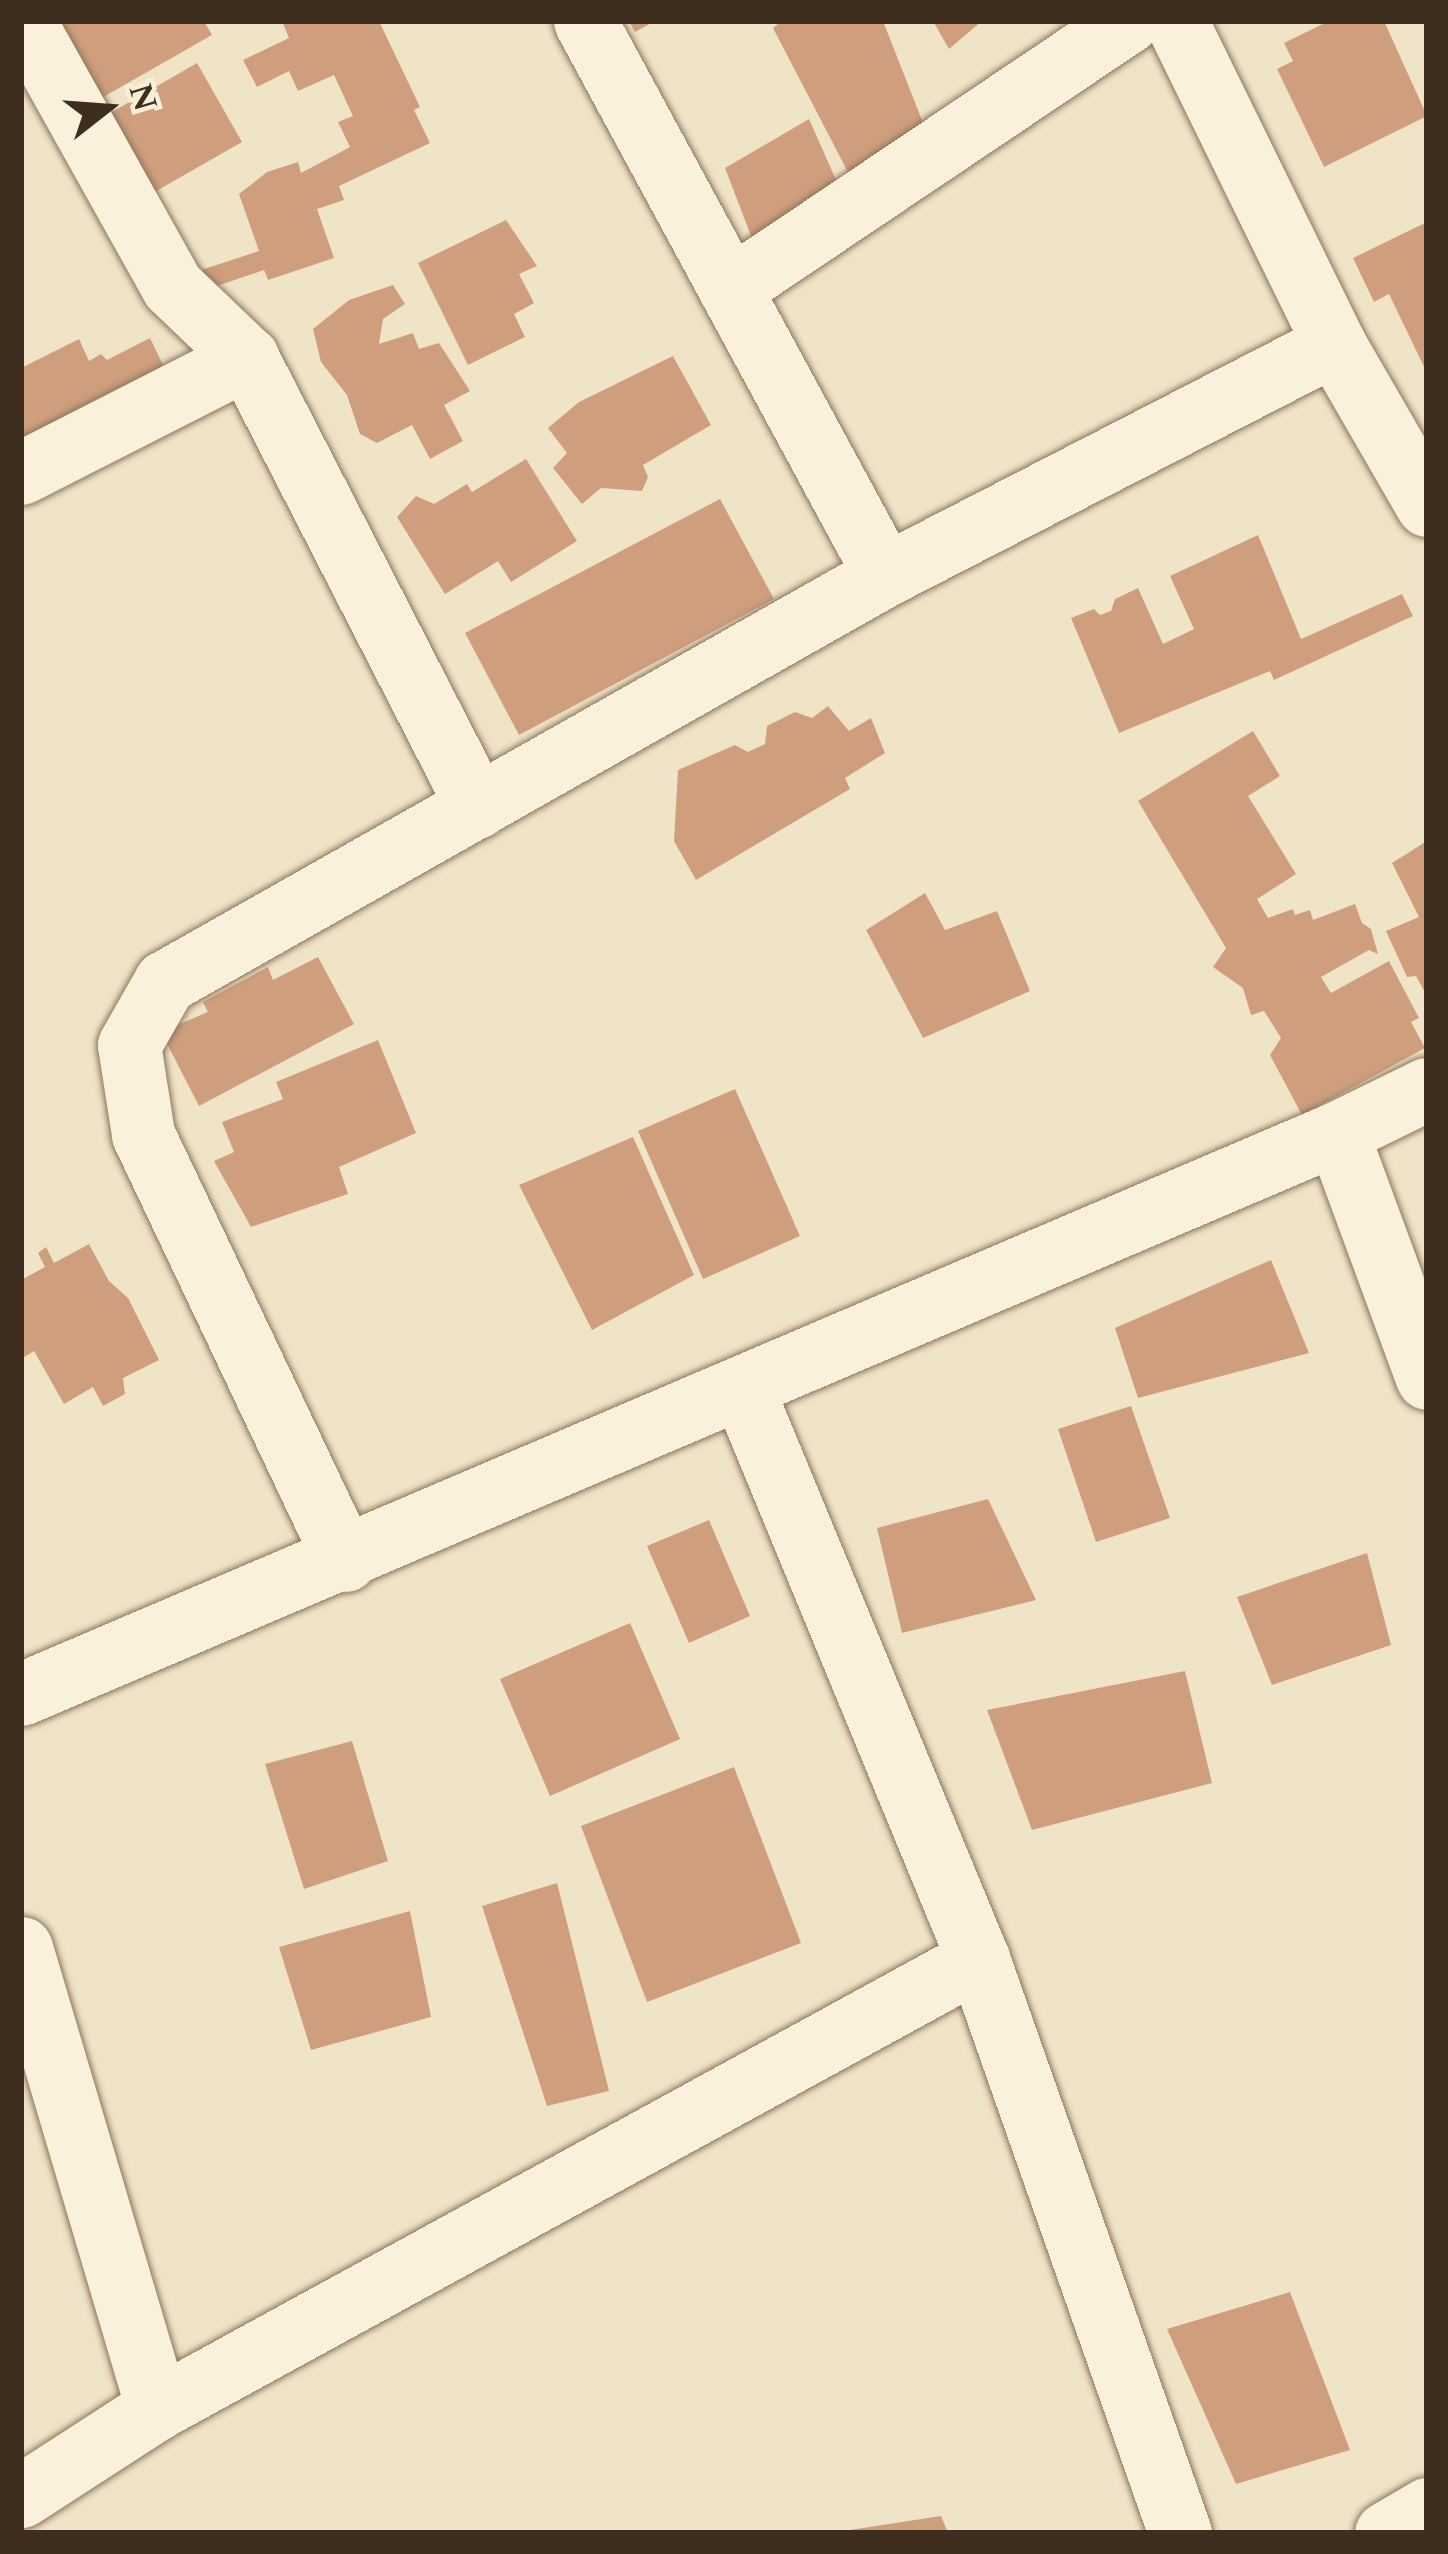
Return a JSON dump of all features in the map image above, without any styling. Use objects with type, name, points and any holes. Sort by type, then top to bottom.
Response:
[{"type":"street","points":[[24,21],[172,286],[247,358],[477,806]]},
{"type":"street","points":[[585,21],[885,575]]},
{"type":"street","points":[[731,288],[1129,21]]},
{"type":"street","points":[[1175,21],[1334,344],[1427,505]]},
{"type":"street","points":[[345,1560],[143,1135],[129,1045],[165,982],[885,575],[1334,344]]},
{"type":"street","points":[[21,472],[247,358]]},
{"type":"street","points":[[21,1694],[345,1560],[1337,1133],[1427,1089]]},
{"type":"street","points":[[1337,1133],[1427,1378]]},
{"type":"street","points":[[742,1388],[979,1959],[1180,2533]]},
{"type":"street","points":[[21,1948],[158,2408]]},
{"type":"street","points":[[21,2495],[158,2408],[979,1959]]},
{"type":"street","points":[[1386,2533],[1427,2509]]},
{"type":"building","points":[[57,21],[204,21],[212,35],[84,108]]},
{"type":"building","points":[[282,21],[379,21],[420,107],[414,110],[430,143],[339,186],[344,200],[317,209],[334,258],[268,280],[264,270],[199,292],[192,273],[259,251],[239,194],[267,172],[298,162],[301,173],[350,147],[338,122],[353,116],[334,75],[298,91],[289,71],[257,87],[243,60],[289,38]]},
{"type":"building","points":[[629,21],[655,21],[635,32]]},
{"type":"building","points":[[782,21],[883,21],[927,133],[850,176],[773,28]]},
{"type":"building","points":[[933,21],[982,21],[949,49]]},
{"type":"building","points":[[1329,21],[1384,21],[1427,116],[1324,167],[1277,69],[1293,61],[1284,43]]},
{"type":"building","points":[[197,63],[242,142],[144,198],[100,119]]},
{"type":"building","points":[[809,119],[840,189],[753,241],[725,168]]},
{"type":"building","points":[[506,220],[537,266],[519,274],[534,303],[514,314],[525,337],[468,365],[418,263]]},
{"type":"building","points":[[1427,222],[1427,373],[1389,294],[1374,302],[1353,258]]},
{"type":"building","points":[[393,285],[405,304],[383,319],[379,344],[413,333],[419,349],[439,343],[470,391],[444,405],[463,441],[430,459],[412,425],[377,443],[360,434],[347,395],[321,362],[313,329],[349,300]]},
{"type":"building","points":[[150,338],[165,369],[37,460],[21,429],[21,368],[79,339],[89,361],[101,354],[107,360]]},
{"type":"building","points":[[673,356],[711,425],[643,465],[648,477],[642,491],[601,488],[582,504],[553,468],[567,453],[548,428],[579,402]]},
{"type":"building","points":[[526,459],[577,541],[511,582],[498,561],[445,594],[397,517],[416,496],[434,504],[467,484],[472,492]]},
{"type":"building","points":[[720,499],[774,599],[519,735],[465,633]]},
{"type":"building","points":[[1258,535],[1301,639],[1402,594],[1413,616],[1274,680],[1270,671],[1119,733],[1071,618],[1094,609],[1100,615],[1111,611],[1115,599],[1138,588],[1163,644],[1194,629],[1170,576]]},
{"type":"building","points":[[828,706],[849,731],[871,718],[885,753],[845,778],[850,789],[696,880],[674,841],[678,770],[735,745],[748,752],[765,744],[767,726],[795,712],[812,718]]},
{"type":"building","points":[[1253,731],[1280,776],[1248,796],[1296,874],[1257,899],[1268,918],[1293,909],[1295,915],[1310,910],[1313,920],[1355,904],[1362,923],[1371,929],[1378,954],[1369,950],[1321,977],[1331,993],[1389,961],[1419,1018],[1411,1022],[1425,1048],[1302,1115],[1270,1055],[1281,1038],[1264,1011],[1251,1015],[1243,988],[1213,967],[1226,948],[1138,801]]},
{"type":"building","points":[[1427,841],[1427,996],[1416,976],[1407,977],[1386,931],[1419,917],[1392,863]]},
{"type":"building","points":[[925,893],[945,930],[997,911],[1030,991],[923,1038],[866,930]]},
{"type":"building","points":[[318,957],[354,1024],[199,1106],[161,1032],[208,1012],[203,1002],[268,967],[273,980]]},
{"type":"building","points":[[378,1040],[416,1133],[339,1167],[348,1194],[251,1227],[214,1161],[234,1152],[222,1122],[283,1099],[276,1082]]},
{"type":"building","points":[[735,1089],[800,1236],[703,1279],[638,1131]]},
{"type":"building","points":[[633,1137],[694,1275],[592,1330],[519,1185]]},
{"type":"building","points":[[89,1244],[109,1281],[128,1298],[159,1360],[123,1378],[125,1394],[103,1406],[93,1387],[64,1404],[34,1351],[21,1359],[21,1280],[45,1267],[38,1253],[46,1247],[54,1263]]},
{"type":"building","points":[[1271,1260],[1309,1353],[1138,1398],[1115,1328]]},
{"type":"building","points":[[1131,1406],[1170,1518],[1096,1542],[1058,1429]]},
{"type":"building","points":[[988,1499],[1036,1600],[902,1633],[877,1528]]},
{"type":"building","points":[[709,1520],[750,1616],[689,1643],[647,1546]]},
{"type":"building","points":[[1367,1553],[1391,1645],[1272,1685],[1237,1597]]},
{"type":"building","points":[[630,1623],[680,1739],[550,1796],[500,1679]]},
{"type":"building","points":[[1185,1671],[1212,1783],[1032,1830],[987,1710]]},
{"type":"building","points":[[352,1741],[388,1861],[304,1889],[265,1764]]},
{"type":"building","points":[[734,1767],[801,1943],[647,2002],[581,1826]]},
{"type":"building","points":[[557,1883],[609,2091],[547,2106],[482,1906]]},
{"type":"building","points":[[410,1911],[431,2017],[311,2050],[279,1947]]},
{"type":"building","points":[[1290,2292],[1350,2450],[1236,2484],[1167,2329]]},
{"type":"building","points":[[941,2516],[948,2533],[850,2533],[850,2530]]}]
